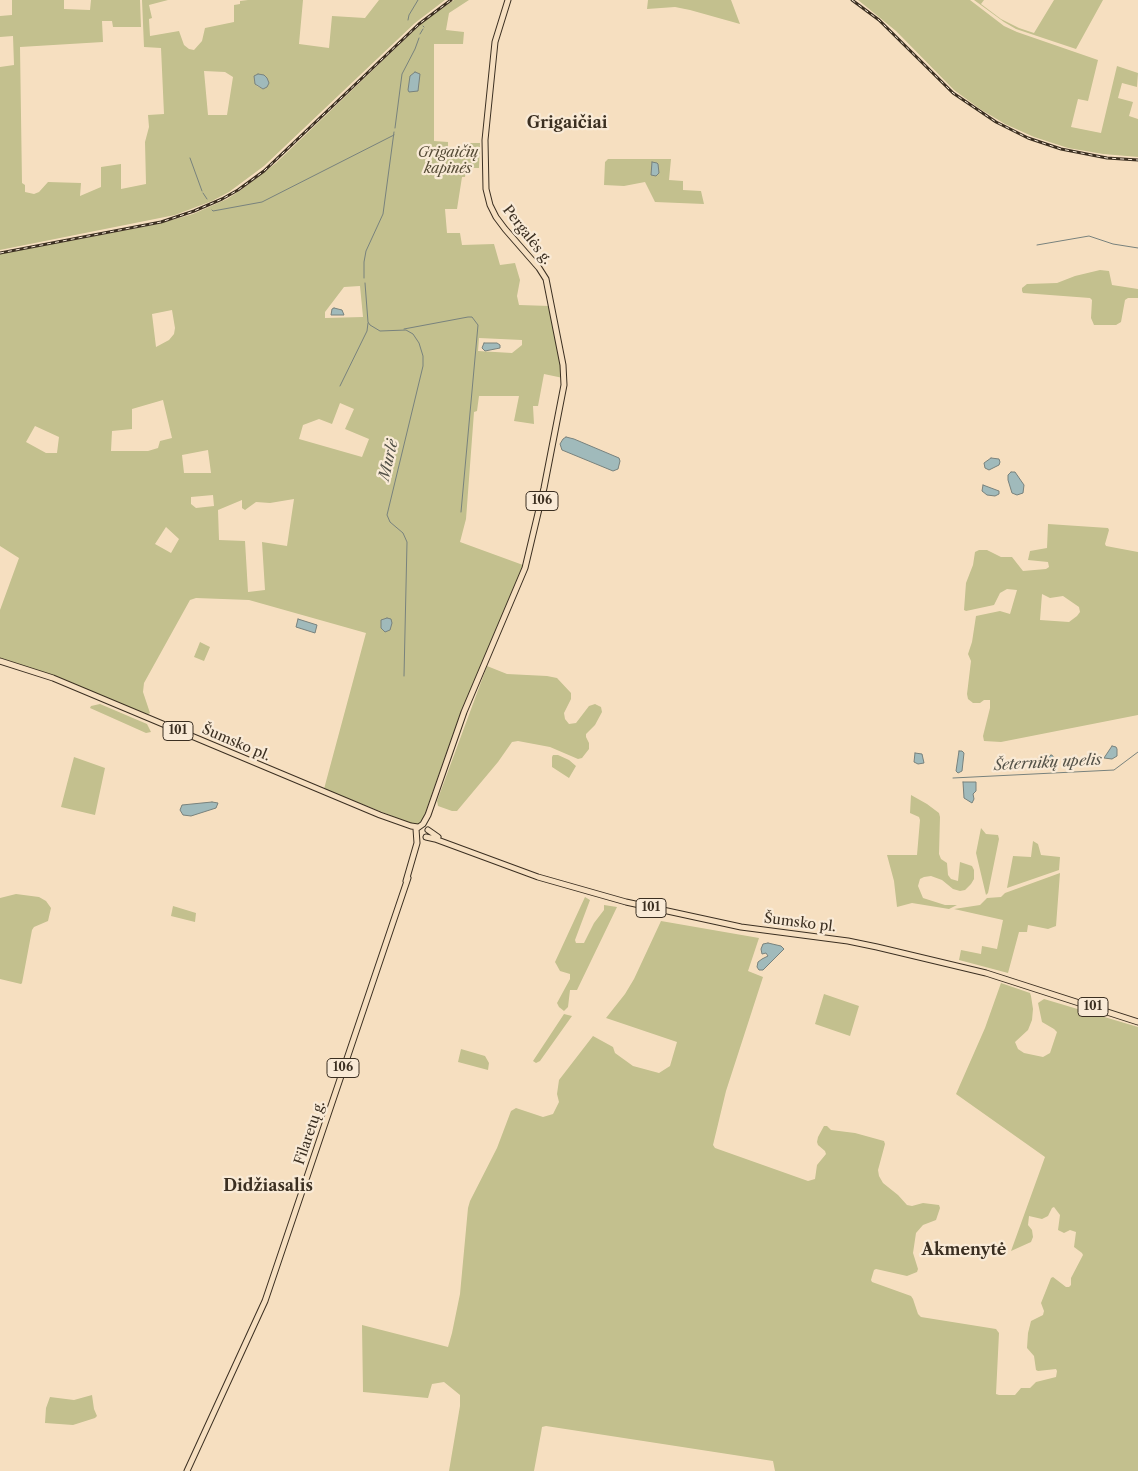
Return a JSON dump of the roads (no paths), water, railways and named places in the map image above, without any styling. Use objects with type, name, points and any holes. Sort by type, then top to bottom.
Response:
[{"type":"main road","name":"Pergalės g.","points":[[428,815],[464,712],[525,568],[551,455],[564,377],[548,285],[539,268],[496,217],[488,198],[485,182],[488,106],[495,42],[508,0]]},
{"type":"main road","name":"Šumsko pl.","points":[[0,661],[53,678],[380,815],[411,826],[420,826],[460,848]]},
{"type":"main road","name":"Šumsko pl.","points":[[380,815],[425,838],[435,839],[532,875],[634,904],[741,927],[848,941],[877,947],[986,973],[1138,1022]]},
{"type":"main road","name":"106","points":[[416,834],[428,815]]},
{"type":"main road","name":"106","points":[[425,838],[428,830],[428,815]]},
{"type":"main road","name":"Filaretų g.","points":[[406,881],[416,846],[416,834]]},
{"type":"main road","name":"Filaretų g.","points":[[187,1471],[265,1301],[406,881],[420,842],[425,838]]},
{"type":"water","points":[[415,72],[420,74],[418,91],[409,92],[410,76]]},
{"type":"water","points":[[258,74],[264,75],[269,83],[263,89],[255,84],[254,76]]},
{"type":"water","points":[[652,162],[658,164],[659,173],[656,176],[651,175]]},
{"type":"water","points":[[334,308],[342,310],[344,315],[331,315]]},
{"type":"water","points":[[484,343],[497,343],[500,345],[500,348],[485,351],[482,348]]},
{"type":"water","points":[[566,437],[619,458],[618,469],[613,471],[562,450],[560,444]]},
{"type":"water","points":[[991,458],[999,459],[1000,462],[999,465],[989,470],[985,468],[984,463]]},
{"type":"water","points":[[1011,472],[1015,472],[1024,485],[1023,493],[1017,495],[1012,493],[1008,480],[1008,475]]},
{"type":"water","points":[[983,485],[999,491],[999,494],[995,496],[987,495],[982,491]]},
{"type":"water","points":[[298,619],[317,625],[315,633],[296,627]]},
{"type":"water","points":[[391,619],[392,623],[390,630],[385,632],[381,628],[381,620]]},
{"type":"water","points":[[1112,746],[1117,749],[1117,756],[1112,759],[1104,758]]},
{"type":"water","points":[[959,751],[964,753],[962,771],[958,773],[956,771]]},
{"type":"water","points":[[915,753],[922,754],[924,763],[918,764],[914,762]]},
{"type":"water","points":[[1051,755],[1053,756],[1053,764],[1038,764],[1038,758],[1047,759]]},
{"type":"water","points":[[963,782],[976,782],[976,791],[973,794],[974,799],[972,803],[964,798]]},
{"type":"water","points":[[218,803],[216,808],[191,816],[183,815],[180,810],[182,805]]},
{"type":"water","points":[[768,943],[781,946],[784,949],[763,970],[759,970],[757,967],[758,962],[768,956],[766,953],[762,954],[761,949],[763,944]]},
{"type":"waterway","name":"Murlė","points":[[408,20],[418,0]]},
{"type":"waterway","name":"Murlė","points":[[420,34],[423,29]]},
{"type":"waterway","name":"Murlė","points":[[395,128],[402,74],[419,38]]},
{"type":"waterway","name":"Murlė","points":[[364,278],[366,251],[383,214],[394,132]]},
{"type":"waterway","points":[[212,210],[262,202],[394,135]]},
{"type":"waterway","points":[[190,158],[202,191]]},
{"type":"waterway","points":[[203,193],[207,199]]},
{"type":"waterway","points":[[1037,245],[1089,236],[1113,244],[1138,248]]},
{"type":"waterway","name":"Murlė","points":[[365,283],[368,322],[370,325],[380,331],[406,330],[413,334],[419,343],[423,356],[423,366],[387,515],[390,522],[403,533],[407,542],[404,676]]},
{"type":"waterway","points":[[404,329],[468,317],[472,317],[478,325],[461,512]]},
{"type":"waterway","points":[[340,386],[367,331],[368,323]]},
{"type":"waterway","name":"Šeternikų upelis","points":[[953,778],[1114,770],[1138,752]]},
{"type":"railway","points":[[0,253],[161,222],[222,199],[264,171],[419,24],[451,0]]},
{"type":"railway","points":[[852,0],[879,20],[953,93],[996,122],[1028,138],[1061,149],[1107,158],[1138,160]]},
{"type":"district","name":"Grigaičiai","points":[[567,123]]},
{"type":"district","name":"Didžiasalis","points":[[268,1186]]},
{"type":"district","name":"Akmenytė","points":[[964,1250]]},
{"type":"park label","name":"Grigaičių kapinės","points":[[448,162]]}]
